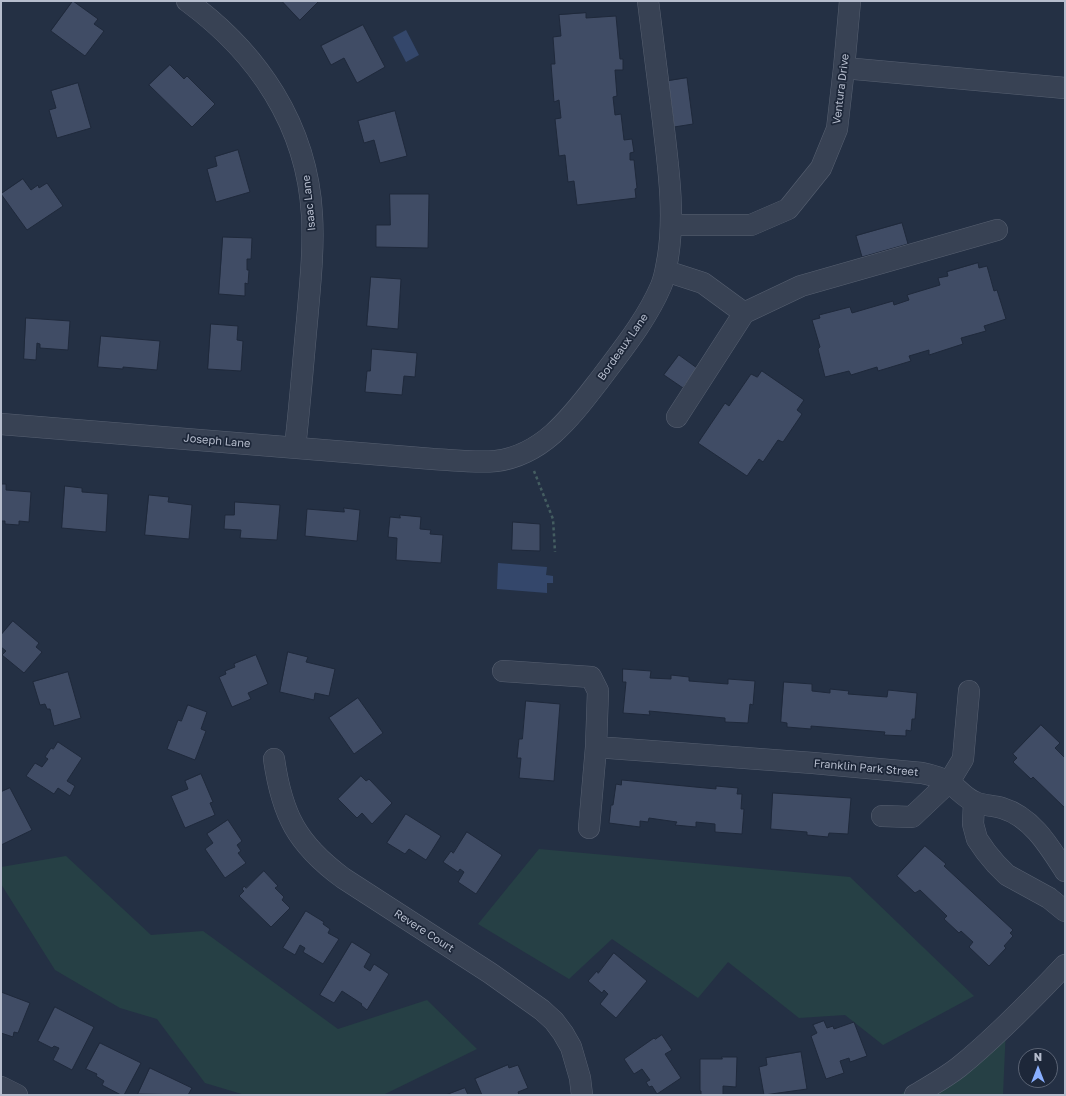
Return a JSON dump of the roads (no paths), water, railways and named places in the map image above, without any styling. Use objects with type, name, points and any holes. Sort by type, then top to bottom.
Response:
[{"type":"street","name":"Isaac Lane","points":[[187,1],[232,39],[262,73],[278,99],[297,140],[309,184],[312,215],[312,262],[295,447]]},
{"type":"street","name":"Bordeaux Lane","points":[[433,459],[482,462],[497,460],[526,452],[552,436],[573,414],[630,339],[647,313],[661,285],[666,271],[670,241],[671,225],[669,179],[648,1]]},
{"type":"street","name":"Ventura Drive","points":[[671,225],[751,225],[788,209],[820,168],[837,129],[850,1]]},
{"type":"street","points":[[844,68],[1065,88]]},
{"type":"street","points":[[678,417],[744,313],[801,286],[997,230]]},
{"type":"street","points":[[666,271],[703,283],[744,313]]},
{"type":"street","name":"Joseph Lane","points":[[1,424],[433,459]]},
{"type":"street","points":[[503,671],[591,677],[598,691],[596,747],[589,828]]},
{"type":"street","points":[[882,816],[912,817],[949,782],[962,760],[969,691]]},
{"type":"street","name":"Franklin Park Street","points":[[596,747],[813,763],[922,773],[936,776],[949,782],[974,802]]},
{"type":"street","name":"Revere Court","points":[[274,759],[284,806],[298,834],[308,847],[330,869],[490,973],[542,1010],[554,1021],[564,1034],[571,1047],[580,1078],[582,1095]]},
{"type":"street","points":[[1065,872],[1046,843],[1036,830],[1025,820],[1011,811],[974,802],[973,824],[977,839],[996,864],[1007,875],[1049,898],[1065,911]]},
{"type":"street","points":[[915,1095],[946,1077],[1006,1026],[1065,965]]},
{"type":"street","points":[[1,1087],[17,1095]]},
{"type":"water","points":[[406,30],[419,55],[406,62],[393,37]]},
{"type":"water","points":[[498,563],[547,567],[546,575],[553,576],[553,583],[547,583],[547,593],[497,589]]}]
